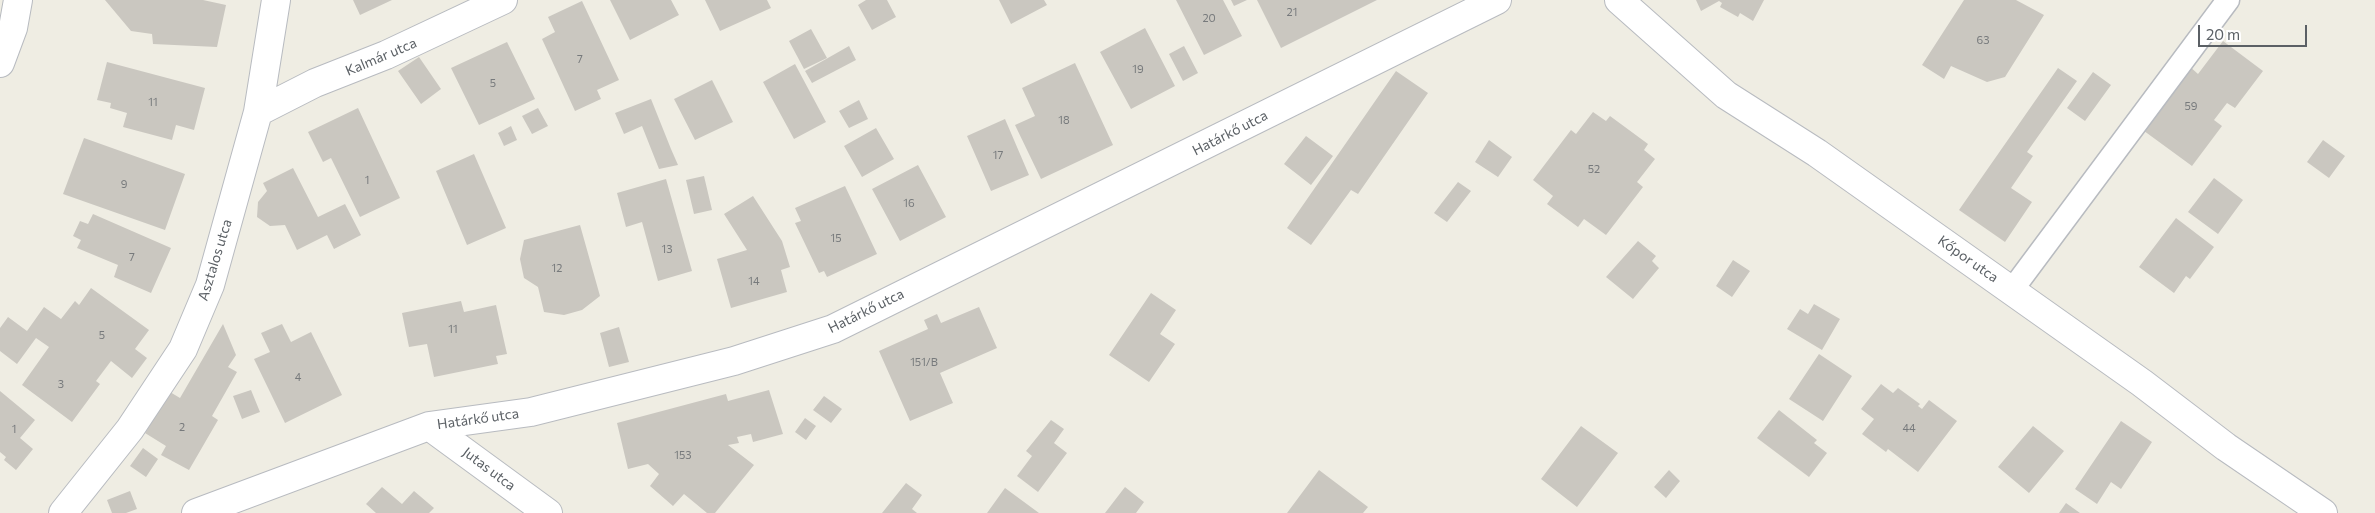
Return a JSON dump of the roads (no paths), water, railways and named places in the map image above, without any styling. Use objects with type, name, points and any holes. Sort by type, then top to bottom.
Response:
[{"type":"street","points":[[0,63],[12,28],[18,0]]},
{"type":"street","name":"Asztalos utca","points":[[64,513],[130,429],[183,348],[210,285],[258,112],[276,0]]},
{"type":"street","name":"Kalmár utca","points":[[258,112],[315,83],[386,56],[503,0]]},
{"type":"street","name":"Határkő utca","points":[[196,513],[429,426],[531,412],[734,361],[833,328],[1497,0]]},
{"type":"street","name":"Kőpor utca","points":[[1619,0],[1726,95],[1817,153],[2142,382],[2226,447],[2323,513]]},
{"type":"street","name":"Jutas utca","points":[[429,426],[548,513]]},
{"type":"lane","points":[[2012,290],[2228,0]]}]
